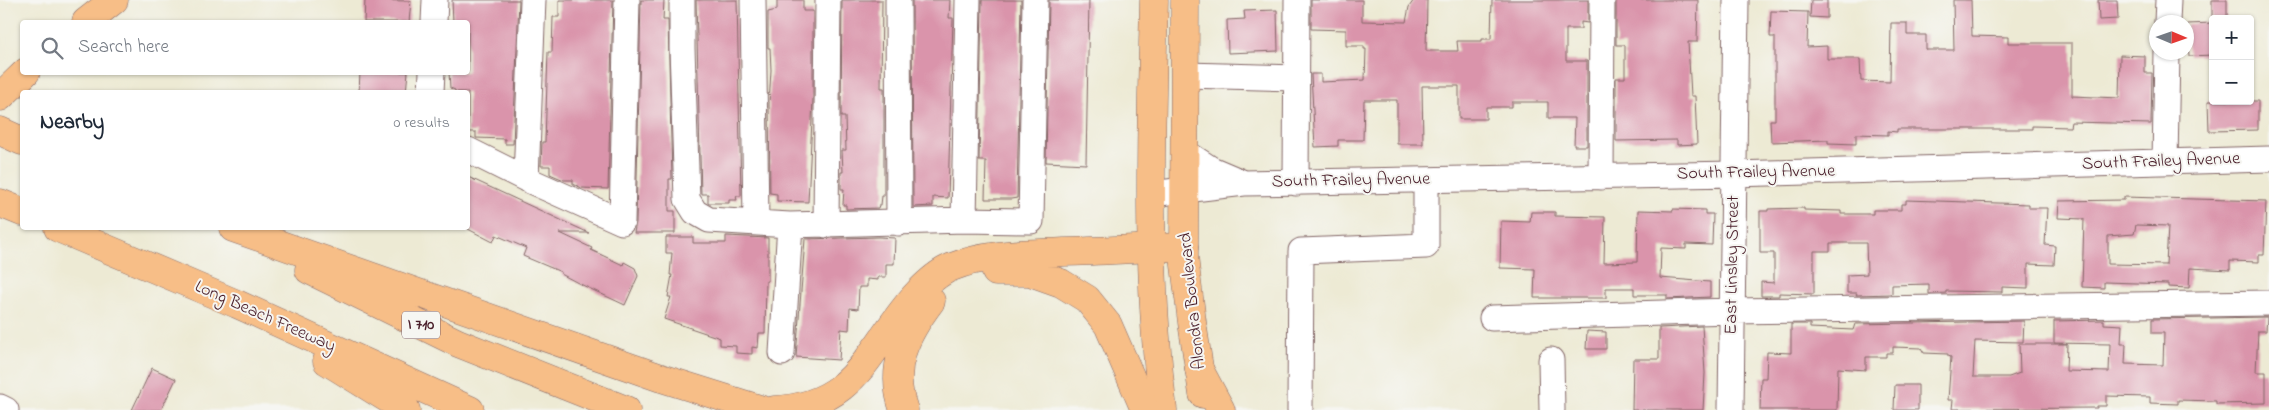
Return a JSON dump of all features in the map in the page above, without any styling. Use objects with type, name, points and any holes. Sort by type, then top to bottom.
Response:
[{"type":"main road","points":[[89,20],[114,0]]},
{"type":"main road","name":"Alondra Boulevard","points":[[1154,0],[1150,194],[1157,358],[1163,410]]},
{"type":"main road","name":"Alondra Boulevard","points":[[1185,0],[1184,247],[1206,410]]},
{"type":"main road","points":[[0,97],[23,75]]},
{"type":"main road","points":[[0,131],[20,140]]},
{"type":"main road","points":[[0,203],[20,211]]},
{"type":"main road","name":"Long Beach Freeway","points":[[63,230],[237,304],[470,410]]},
{"type":"main road","name":"I 710","points":[[226,230],[458,343],[626,410]]},
{"type":"main road","points":[[239,230],[660,378],[763,410]]},
{"type":"main road","points":[[774,410],[797,409],[831,395],[860,371],[899,314],[925,284],[950,267],[974,260],[1014,254],[1184,247]]},
{"type":"main road","points":[[904,410],[900,399],[899,358],[913,325],[938,293],[963,280],[996,272],[1030,272],[1061,283],[1087,299],[1108,325],[1145,410]]},
{"type":"main road","points":[[237,304],[406,410]]},
{"type":"main road","points":[[1199,369],[1221,410]]},
{"type":"street","points":[[434,20],[435,0]]},
{"type":"street","points":[[526,180],[533,0]]},
{"type":"street","points":[[470,151],[526,180],[622,222],[627,0]]},
{"type":"street","points":[[682,0],[687,199],[695,212],[709,220],[790,225],[964,220],[1031,221],[1036,0]]},
{"type":"street","points":[[753,0],[756,222]]},
{"type":"street","points":[[826,225],[828,0]]},
{"type":"street","points":[[898,0],[899,223]]},
{"type":"street","points":[[964,220],[968,0]]},
{"type":"street","points":[[1296,183],[1297,0]]},
{"type":"street","points":[[1601,177],[1602,0]]},
{"type":"street","name":"East Linsley Street","points":[[1731,410],[1736,0]]},
{"type":"street","points":[[2167,15],[2168,0]]},
{"type":"street","points":[[2165,162],[2167,60]]},
{"type":"street","points":[[431,90],[432,75]]},
{"type":"street","points":[[1186,75],[1296,78]]},
{"type":"street","name":"South Frailey Avenue","points":[[1185,152],[1211,169],[1244,183]]},
{"type":"street","name":"South Frailey Avenue","points":[[1150,194],[1244,183],[1734,174],[2269,159]]},
{"type":"street","points":[[1300,410],[1301,250],[1426,246],[1426,180]]},
{"type":"street","points":[[782,353],[790,225]]},
{"type":"street","points":[[1492,318],[1732,311],[2269,303]]},
{"type":"street","points":[[1551,360],[1552,410]]},
{"type":"street","points":[[0,407],[6,410]]},
{"type":"building","points":[[365,0],[411,1],[409,20],[364,20]]},
{"type":"building","points":[[452,0],[519,0],[513,144],[505,144],[505,139],[476,138],[476,132],[470,132],[470,90],[450,88],[449,75],[470,75],[470,20],[453,20]]},
{"type":"building","points":[[559,0],[613,0],[608,189],[582,188],[573,184],[573,180],[564,180],[550,174],[550,166],[541,166],[542,142],[545,142],[548,52],[552,52],[553,17],[559,17]]},
{"type":"building","points":[[641,0],[664,0],[663,20],[668,20],[672,179],[669,179],[669,211],[675,211],[675,233],[634,233],[636,222]]},
{"type":"building","points":[[696,0],[737,0],[741,196],[736,196],[737,200],[729,200],[729,203],[708,203],[708,194],[701,194]]},
{"type":"building","points":[[777,0],[803,0],[803,11],[813,11],[813,99],[808,202],[777,201],[777,194],[770,193],[769,104],[771,70],[770,48],[768,48],[768,12],[777,10]]},
{"type":"building","points":[[842,0],[882,0],[881,88],[884,88],[884,196],[882,196],[881,205],[878,208],[846,209],[846,205],[843,205],[844,189],[841,189],[841,172],[843,172],[842,150],[846,150],[845,117],[841,117]]},
{"type":"building","points":[[912,0],[950,0],[949,18],[953,18],[948,198],[933,197],[933,206],[913,207]]},
{"type":"building","points":[[982,0],[1021,0],[1017,198],[1011,199],[985,199],[986,161],[979,161]]},
{"type":"building","points":[[1049,0],[1089,0],[1086,164],[1046,162]]},
{"type":"building","points":[[1311,0],[1362,0],[1362,21],[1406,22],[1409,7],[1414,0],[1427,0],[1426,51],[1458,51],[1457,41],[1491,39],[1492,0],[1588,0],[1588,23],[1581,22],[1581,29],[1566,29],[1566,61],[1587,61],[1587,146],[1574,146],[1575,118],[1548,118],[1548,102],[1512,102],[1512,107],[1486,107],[1486,119],[1459,119],[1459,86],[1422,86],[1423,144],[1397,144],[1397,100],[1364,100],[1363,140],[1338,140],[1338,146],[1315,147],[1311,74],[1321,74],[1321,82],[1365,80],[1366,49],[1364,49],[1364,46],[1346,46],[1346,30],[1311,29]]},
{"type":"building","points":[[1616,0],[1698,0],[1697,42],[1688,42],[1691,96],[1695,96],[1697,144],[1677,145],[1677,140],[1616,141],[1616,78],[1625,78],[1625,45],[1616,45]]},
{"type":"building","points":[[1811,0],[1827,0],[1827,18],[1810,17]]},
{"type":"building","points":[[1953,0],[1971,0],[1972,36],[2008,37],[2008,43],[2072,43],[2072,96],[2119,98],[2120,55],[2145,56],[2145,73],[2152,73],[2151,124],[2071,122],[2070,127],[2032,126],[2032,129],[1897,129],[1897,132],[1888,131],[1888,135],[1856,134],[1856,144],[1828,143],[1828,140],[1771,142],[1770,120],[1775,120],[1775,37],[1770,37],[1771,11],[1808,12],[1807,47],[1827,46],[1827,59],[1860,59],[1861,81],[1890,82],[1891,23],[1907,23],[1907,35],[1926,35],[1926,50],[1954,50]]},
{"type":"building","points":[[2098,0],[2117,0],[2118,19],[2099,20]]},
{"type":"building","points":[[2212,0],[2227,0],[2227,15],[2212,15]]},
{"type":"building","points":[[1277,10],[1278,51],[1228,53],[1227,20],[1245,19],[1244,11]]},
{"type":"building","points":[[2209,23],[2209,55],[2194,56],[2194,24]]},
{"type":"building","points":[[360,75],[408,75],[406,90],[359,90]]},
{"type":"building","points":[[2208,101],[2209,105],[2254,105],[2254,101],[2258,101],[2258,130],[2209,131]]},
{"type":"building","points":[[470,178],[589,233],[560,233],[623,265],[624,262],[635,268],[638,276],[625,305],[578,283],[561,274],[561,272],[523,256],[526,248],[496,235],[493,242],[470,230]]},
{"type":"building","points":[[2124,197],[2266,201],[2264,255],[2259,255],[2259,262],[2230,261],[2230,270],[2190,268],[2189,288],[2168,287],[2168,284],[2104,282],[2104,288],[2082,287],[2084,219],[2058,218],[2059,201],[2124,200]],"holes":[[[2136,225],[2168,226],[2166,265],[2108,264],[2108,236],[2134,234]]]},
{"type":"building","points":[[1906,200],[2029,204],[2029,208],[2047,208],[2045,245],[2055,246],[2054,265],[2028,264],[2028,288],[2002,287],[2002,292],[1946,291],[1946,293],[1929,294],[1929,284],[1892,285],[1892,294],[1856,295],[1857,293],[1847,293],[1847,275],[1867,274],[1866,243],[1830,243],[1830,251],[1814,251],[1814,294],[1779,293],[1779,296],[1761,296],[1761,282],[1774,283],[1774,253],[1760,253],[1760,211],[1804,208],[1804,210],[1841,211],[1841,214],[1873,214],[1873,210],[1901,210],[1901,204],[1906,204]]},
{"type":"building","points":[[1673,209],[1705,210],[1705,214],[1713,214],[1712,245],[1686,244],[1686,249],[1661,248],[1660,278],[1710,282],[1710,297],[1667,299],[1667,295],[1634,295],[1634,288],[1606,288],[1606,298],[1534,298],[1535,269],[1500,268],[1501,221],[1530,222],[1531,212],[1555,212],[1555,216],[1605,217],[1604,263],[1637,262],[1638,210],[1673,211]]},
{"type":"building","points":[[726,236],[768,238],[765,333],[759,333],[758,348],[752,347],[752,354],[736,353],[736,346],[720,345],[720,338],[664,319],[671,297],[668,297],[672,275],[670,275],[672,253],[666,253],[666,237],[693,237],[693,243],[726,243]]},
{"type":"building","points":[[895,238],[894,264],[886,264],[886,277],[878,277],[878,280],[867,279],[867,287],[859,287],[858,309],[850,308],[849,330],[841,329],[839,360],[796,357],[805,239]]},
{"type":"building","points":[[2267,317],[2266,331],[2258,331],[2256,372],[2266,372],[2266,403],[2216,404],[2216,401],[2178,400],[2178,404],[2150,403],[2150,397],[2106,396],[2106,406],[2097,406],[2097,408],[1952,409],[1953,400],[1948,400],[1951,357],[1948,354],[1924,353],[1921,348],[1893,347],[1893,353],[1886,353],[1886,357],[1866,357],[1866,370],[1838,368],[1837,410],[1760,410],[1761,378],[1766,378],[1767,352],[1791,353],[1791,324],[1810,324],[1810,328],[1853,330],[1855,324],[2024,321],[2023,342],[1975,341],[1973,377],[2009,377],[2020,373],[2019,344],[2067,344],[2066,371],[2109,372],[2110,344],[2054,343],[2054,321],[2104,320],[2104,324],[2122,325],[2121,344],[2126,344],[2125,364],[2163,365],[2164,333],[2152,333],[2152,319]]},
{"type":"building","points":[[1702,326],[1705,373],[1703,410],[1632,410],[1633,359],[1659,359],[1659,328]]},
{"type":"building","points":[[1587,331],[1606,332],[1606,349],[1586,349]]},
{"type":"building","points":[[152,368],[176,379],[161,410],[132,410]]},
{"type":"building","points":[[1895,385],[1918,385],[1918,410],[1894,410]]}]
